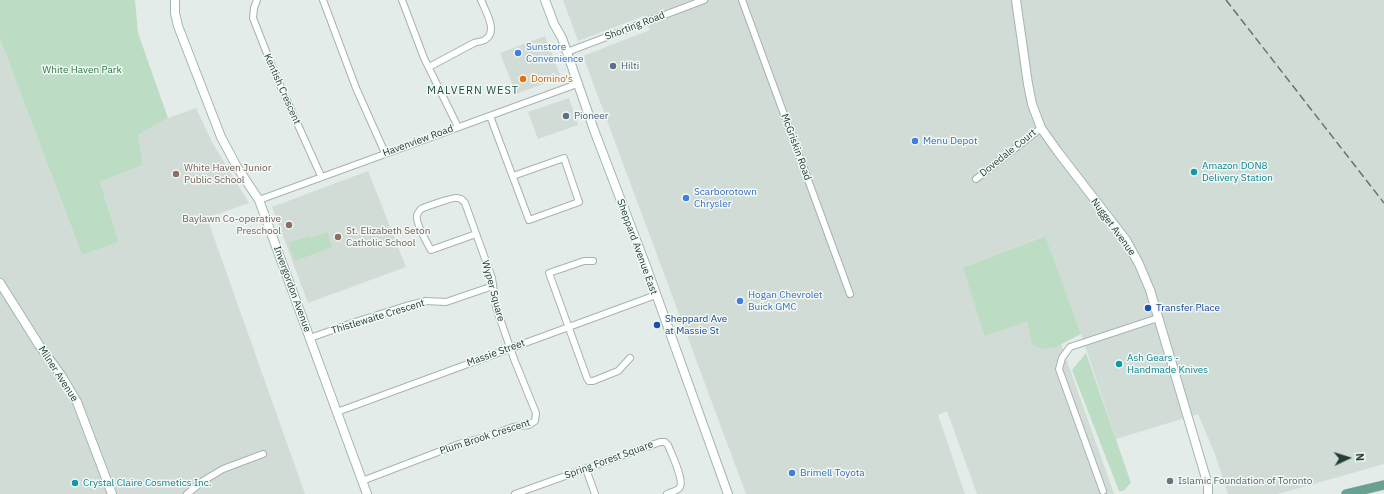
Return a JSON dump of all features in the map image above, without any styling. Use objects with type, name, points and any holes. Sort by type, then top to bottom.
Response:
[{"type":"main road","points":[[1346,494],[1384,485]]},
{"type":"street","name":"Invergordon Avenue","points":[[175,0],[175,13],[178,26],[217,129],[235,162],[259,200],[367,494]]},
{"type":"street","name":"Kentish Crescent","points":[[257,0],[253,18],[275,74],[321,176]]},
{"type":"street","points":[[323,0],[356,88],[385,153]]},
{"type":"street","points":[[402,0],[428,67],[458,127]]},
{"type":"street","points":[[428,67],[478,41],[483,41],[490,36],[490,22],[481,0]]},
{"type":"street","name":"Sheppard Avenue East","points":[[545,0],[566,52],[728,494]]},
{"type":"street","name":"Shorting Road","points":[[566,52],[704,0]]},
{"type":"street","name":"McGriskin Road","points":[[742,0],[850,294]]},
{"type":"street","name":"Nugget Avenue","points":[[1016,0],[1028,84],[1032,104],[1041,128],[1066,163],[1126,240],[1142,272],[1150,290],[1208,485],[1208,494]]},
{"type":"street","name":"Havenview Road","points":[[259,200],[321,176],[577,84]]},
{"type":"street","points":[[490,116],[529,220],[579,202],[564,158],[513,176]]},
{"type":"street","name":"Dovedale Court","points":[[976,179],[1041,128]]},
{"type":"street","name":"Wyper Square","points":[[476,234],[431,250],[417,218],[418,213],[421,209],[458,198],[462,199],[465,203],[492,278],[496,307],[511,348]]},
{"type":"street","points":[[594,261],[584,261],[549,273],[589,381],[593,381],[618,371],[630,358]]},
{"type":"street","name":"Milner Avenue","points":[[0,283],[39,345],[61,375],[77,402],[112,494]]},
{"type":"street","name":"Thistlewaite Crescent","points":[[310,338],[406,306],[426,301],[446,302],[493,286]]},
{"type":"street","name":"Massie Street","points":[[337,412],[656,295]]},
{"type":"street","points":[[1103,491],[1059,369],[1062,358],[1070,347],[1158,318]]},
{"type":"street","name":"Plum Brook Crescent","points":[[362,481],[459,444],[514,427],[533,423],[536,418],[536,412],[511,348]]},
{"type":"street","name":"Spring Forest Square","points":[[515,494],[660,442],[665,442],[668,445],[682,479],[681,486],[677,490],[667,494]]},
{"type":"street","points":[[187,494],[202,481],[223,468],[263,454]]},
{"type":"street","points":[[586,469],[595,494]]},
{"type":"street","name":"Nugget Avenue","points":[[1208,485],[1216,494]]},
{"type":"shaded area","points":[[563,0],[1384,0],[1384,464],[1278,494],[1228,494],[1215,454],[1198,414],[1116,439],[1081,334],[1044,236],[964,268],[1049,310],[1114,494],[977,494],[947,411],[938,415],[965,494],[746,494],[583,56],[650,30],[644,16],[578,41]]},
{"type":"shaded area","points":[[545,36],[561,77],[516,94],[500,53]]},
{"type":"shaded area","points":[[0,39],[82,255],[119,242],[100,182],[143,165],[138,135],[168,118],[196,108],[213,144],[249,203],[207,218],[305,494],[0,494]]},
{"type":"shaded area","points":[[569,98],[578,125],[538,139],[528,112]]},
{"type":"shaded area","name":"St. Elizabeth Seton Catholic School","points":[[368,171],[406,267],[308,303],[272,207]]},
{"type":"green space","name":"White Haven Park","points":[[0,0],[135,0],[138,33],[168,118],[138,135],[143,165],[100,182],[119,242],[82,255],[0,39]]},
{"type":"green space","points":[[327,232],[332,247],[295,261],[288,243]]},
{"type":"green space","points":[[1045,236],[1081,334],[1056,347],[1041,349],[1032,344],[1027,321],[985,336],[963,268]]},
{"type":"green space","points":[[1086,353],[1131,483],[1123,491],[1119,491],[1072,370]]},
{"type":"railway","points":[[1226,0],[1384,203]]},
{"type":"place","name":"Sunstore Convenience","points":[[518,53]]},
{"type":"place","name":"Hilti","points":[[613,66]]},
{"type":"place","name":"Domino's","points":[[523,79]]},
{"type":"place","name":"Pioneer","points":[[566,116]]},
{"type":"place","name":"Menu Depot","points":[[915,141]]},
{"type":"place","name":"Amazon DON8 Delivery Station","points":[[1194,172]]},
{"type":"place","name":"White Haven Junior Public School","points":[[176,174]]},
{"type":"place","name":"Scarborotown Chrysler","points":[[686,198]]},
{"type":"place","name":"Baylawn Co-operative Preschool","points":[[289,225]]},
{"type":"place","name":"St. Elizabeth Seton Catholic School","points":[[338,237]]},
{"type":"place","name":"Hogan Chevrolet Buick GMC","points":[[740,301]]},
{"type":"place","name":"Transfer Place","points":[[1148,308]]},
{"type":"place","name":"Sheppard Ave at Massie St","points":[[657,325]]},
{"type":"place","name":"Ash Gears - Handmade Knives","points":[[1119,364]]},
{"type":"place","name":"Brimell Toyota","points":[[792,473]]},
{"type":"place","name":"Islamic Foundation of Toronto","points":[[1170,481]]},
{"type":"place","name":"Crystal Claire Cosmetics Inc.","points":[[75,483]]},
{"type":"district","name":"MALVERN WEST","points":[[473,91]]}]
